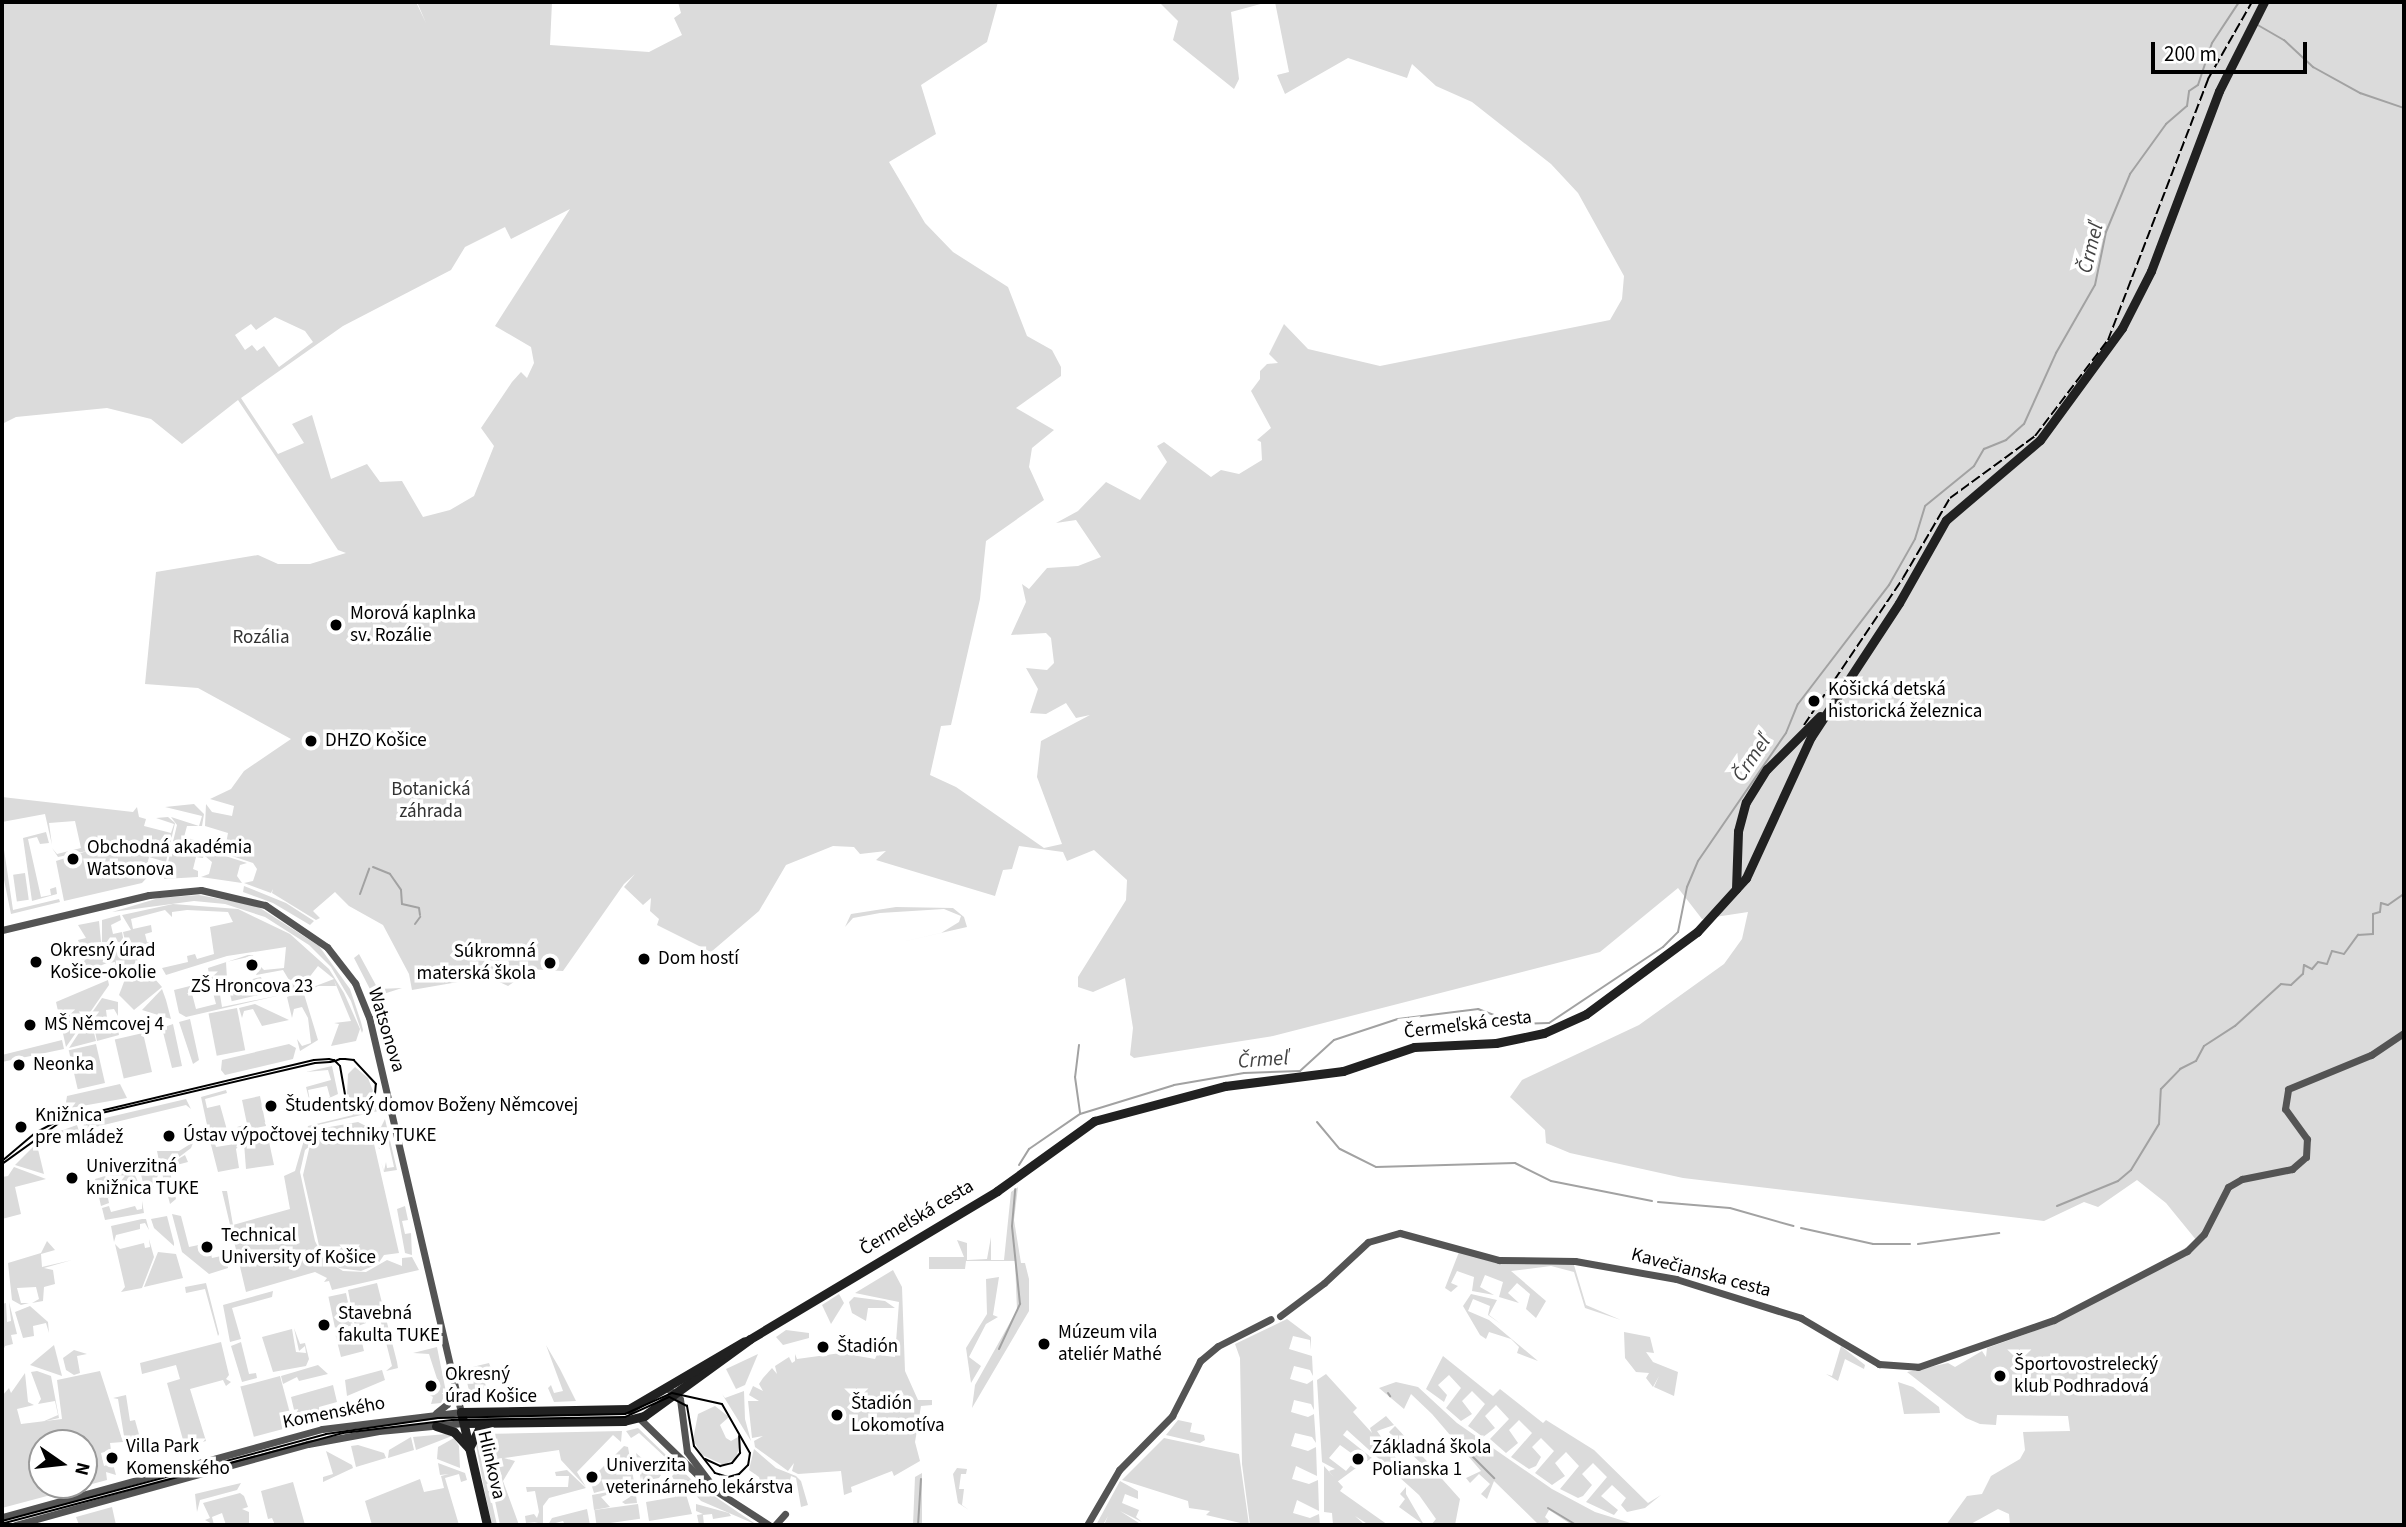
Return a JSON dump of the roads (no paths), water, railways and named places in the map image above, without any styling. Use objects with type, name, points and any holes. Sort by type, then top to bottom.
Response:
[{"type":"main road","points":[[1733,897],[1739,877],[1738,846],[1749,795],[1767,769],[1810,733],[1831,704],[1899,603],[1946,520],[2040,440],[2122,328],[2151,271],[2219,91],[2264,2]]},
{"type":"main road","name":"Čermeľská cesta","points":[[670,1385],[997,1191],[1094,1122],[1225,1086],[1343,1071],[1414,1047],[1504,1042],[1555,1029],[1606,1000],[1697,932],[1733,897],[1760,851],[1810,733]]},
{"type":"main road","points":[[1738,846],[1748,854],[1760,851]]},
{"type":"main road","name":"Čermeľská cesta","points":[[666,1404],[750,1339]]},
{"type":"main road","name":"Komenského","points":[[461,1412],[621,1411],[670,1385]]},
{"type":"main road","name":"Komenského","points":[[464,1423],[639,1419],[666,1404]]},
{"type":"main road","name":"Hlinkova","points":[[461,1412],[486,1525]]},
{"type":"main road","points":[[436,1426],[454,1432],[469,1448],[480,1428],[488,1424]]},
{"type":"street","name":"Watsonova","points":[[2,930],[149,895],[201,890],[235,895],[274,909],[327,947],[355,983],[369,1017],[461,1412]]},
{"type":"street","name":"Kavečianska cesta","points":[[1280,1316],[1324,1283],[1362,1246],[1381,1235],[1401,1233],[1499,1260],[1585,1262],[1687,1281],[1795,1316],[1882,1365],[1903,1369],[1932,1364],[2054,1321],[2187,1251],[2204,1234],[2228,1186],[2292,1169],[2306,1157],[2307,1139],[2285,1109],[2288,1089],[2371,1055],[2404,1033]]},
{"type":"street","points":[[1087,1525],[1118,1470],[1172,1416],[1200,1361],[1217,1346],[1271,1320]]},
{"type":"street","points":[[432,1414],[445,1406],[455,1385]]},
{"type":"street","points":[[670,1385],[678,1396],[687,1452],[717,1490]]},
{"type":"street","name":"Komenského","points":[[2,1517],[322,1429],[461,1412]]},
{"type":"street","points":[[639,1419],[717,1490],[769,1525]]},
{"type":"street","name":"Komenského","points":[[15,1525],[308,1444],[464,1423]]},
{"type":"street","points":[[775,1525],[785,1514]]},
{"type":"waterway","name":"Črmeľ","points":[[1019,1165],[1029,1149],[1080,1114],[1174,1085],[1244,1073],[1300,1071],[1334,1040],[1398,1019],[1478,1009],[1518,1024],[1549,1023],[1663,947],[1678,932],[1687,887],[1698,861],[1786,733],[1798,704],[1889,585],[1915,539],[1925,506],[1974,466],[1984,449],[2006,440],[2024,424],[2056,353],[2095,285],[2106,232],[2130,174],[2166,124],[2187,106],[2189,91],[2198,85],[2212,43],[2239,2]]},
{"type":"waterway","points":[[2256,24],[2284,40],[2313,67],[2360,93],[2404,108]]},
{"type":"waterway","points":[[373,867],[390,874],[401,890],[402,904],[419,908],[420,915]]},
{"type":"waterway","points":[[360,894],[369,869]]},
{"type":"waterway","points":[[2404,879],[2404,886]]},
{"type":"waterway","points":[[2057,1206],[2118,1181],[2131,1170],[2159,1124],[2161,1089],[2180,1069],[2196,1061],[2204,1046],[2235,1026],[2281,984],[2291,985],[2303,974],[2304,965],[2312,969],[2318,962],[2327,964],[2332,951],[2344,954],[2358,935],[2373,934],[2373,914],[2380,912],[2381,903],[2388,905],[2404,894]]},
{"type":"waterway","points":[[415,924],[420,917]]},
{"type":"waterway","points":[[1079,1045],[1075,1077],[1080,1113]]},
{"type":"waterway","points":[[1317,1122],[1340,1149],[1376,1167],[1515,1163],[1551,1181],[1652,1201]]},
{"type":"waterway","name":"Črmeľ","points":[[999,1349],[1020,1304],[1012,1226],[1015,1189]]},
{"type":"waterway","points":[[1658,1202],[1730,1208],[1793,1226]]},
{"type":"waterway","points":[[1801,1228],[1873,1244],[1910,1244]]},
{"type":"waterway","points":[[1918,1244],[1999,1233]]},
{"type":"waterway","points":[[1454,1438],[1494,1478]]},
{"type":"waterway","name":"Črmeľ","points":[[918,1525],[921,1479]]},
{"type":"waterway","points":[[1548,1508],[1576,1525]]},
{"type":"tram line","points":[[2,1161],[35,1133],[58,1121],[314,1060],[334,1060],[340,1066],[346,1100],[356,1110],[374,1105],[376,1084],[354,1060],[340,1059],[335,1061],[330,1062],[315,1063],[59,1123],[2,1164]]},
{"type":"tram line","points":[[2,1521],[326,1434],[438,1418],[625,1414],[672,1393],[722,1404],[750,1453],[748,1465],[739,1474],[728,1477],[715,1473],[694,1446],[687,1406],[669,1397],[625,1417],[452,1420],[343,1433],[2,1524]]},
{"type":"tram line","points":[[705,1459],[720,1466],[732,1463],[740,1453],[739,1436]]},
{"type":"railway","points":[[1804,725],[1903,578],[1950,498],[2035,436],[2108,340],[2208,79],[2252,2]]},
{"type":"place","name":"Morová kaplnka sv. Rozálie","points":[[336,625]]},
{"type":"place","name":"Košická detská historická železnica","points":[[1814,701]]},
{"type":"place","name":"DHZO Košice","points":[[311,741]]},
{"type":"place","name":"Obchodná akadémia Watsonova","points":[[73,859]]},
{"type":"place","name":"Dom hostí","points":[[644,959]]},
{"type":"place","name":"Okresný úrad Košice-okolie","points":[[36,962]]},
{"type":"place","name":"Súkromná materská škola","points":[[550,963]]},
{"type":"place","name":"ZŠ Hroncova 23","points":[[252,965]]},
{"type":"place","name":"MŠ Němcovej 4","points":[[30,1025]]},
{"type":"place","name":"Neonka","points":[[19,1065]]},
{"type":"place","name":"Študentský domov Boženy Němcovej","points":[[271,1106]]},
{"type":"place","name":"Knižnica pre mládež","points":[[21,1127]]},
{"type":"place","name":"Ústav výpočtovej techniky TUKE","points":[[169,1136]]},
{"type":"place","name":"Univerzitná knižnica TUKE","points":[[72,1178]]},
{"type":"place","name":"Technical University of Košice","points":[[207,1247]]},
{"type":"place","name":"Stavebná fakulta TUKE","points":[[324,1325]]},
{"type":"place","name":"Múzeum vila ateliér Mathé","points":[[1044,1344]]},
{"type":"place","name":"Štadión","points":[[823,1347]]},
{"type":"place","name":"Športovostrelecký klub Podhradová","points":[[2000,1376]]},
{"type":"place","name":"Okresný úrad Košice","points":[[431,1386]]},
{"type":"place","name":"Štadión Lokomotíva","points":[[837,1415]]},
{"type":"place","name":"Villa Park Komenského","points":[[112,1458]]},
{"type":"place","name":"Základná škola Polianska 1","points":[[1358,1459]]},
{"type":"place","name":"Univerzita veterinárneho lekárstva","points":[[592,1477]]},
{"type":"park label","name":"Rozália","points":[[261,638]]},
{"type":"park label","name":"Botanická záhrada","points":[[431,801]]}]
